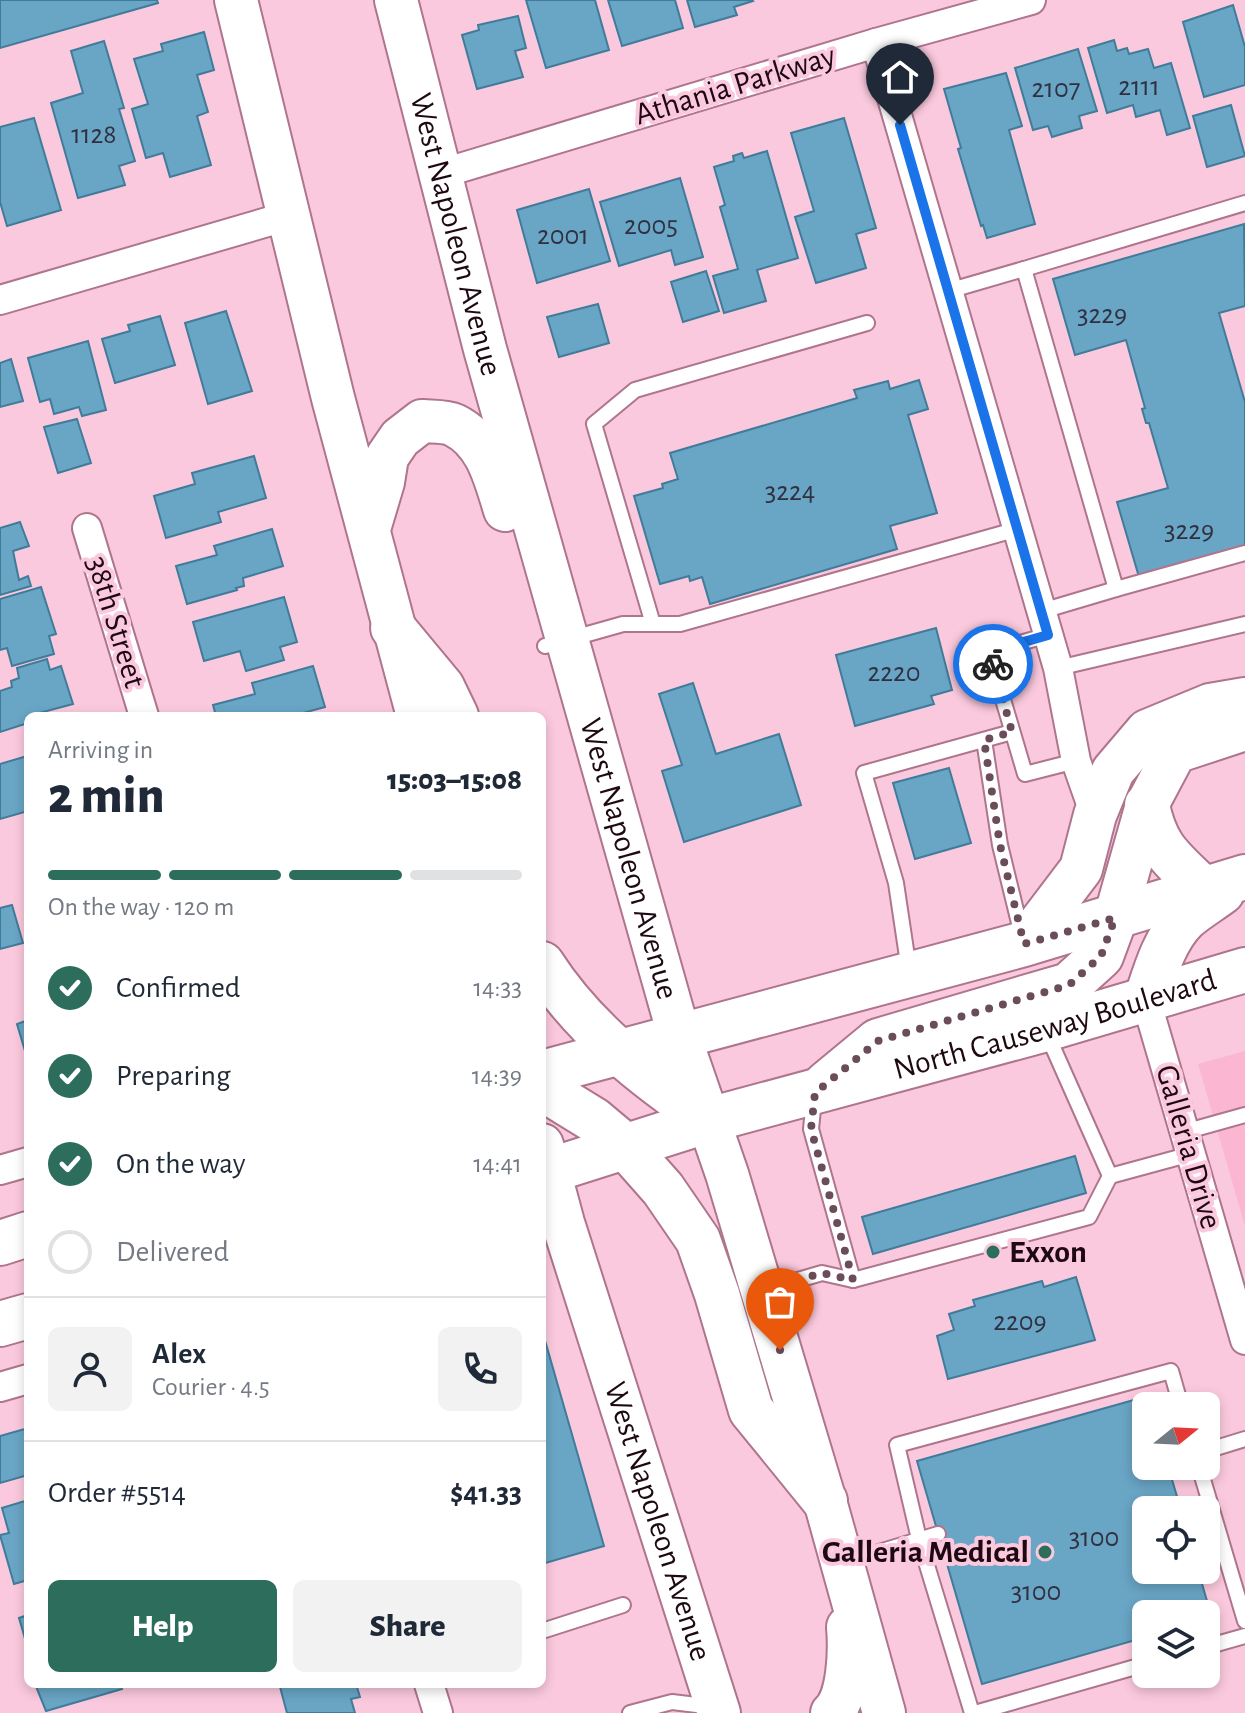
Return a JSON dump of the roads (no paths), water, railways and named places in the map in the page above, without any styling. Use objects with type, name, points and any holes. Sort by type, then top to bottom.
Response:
[{"type":"highway","points":[[393,628],[442,687],[454,712]]},
{"type":"highway","points":[[1147,805],[1152,830],[1167,856],[1229,882]]},
{"type":"highway","points":[[546,1072],[1024,944],[1229,882]]},
{"type":"highway","points":[[1146,1000],[1160,959],[1179,927],[1229,882]]},
{"type":"highway","points":[[815,1093],[878,1041],[1069,985],[1101,956],[1115,918]]},
{"type":"highway","points":[[546,969],[572,1003],[619,1052],[660,1087],[709,1120]]},
{"type":"highway","name":"North Causeway Boulevard","points":[[546,1163],[625,1146],[709,1120],[1046,1029],[1245,970]]},
{"type":"highway","points":[[546,1090],[594,1120],[625,1146],[663,1189],[698,1240],[751,1410],[825,1501]]},
{"type":"highway","points":[[0,1243],[24,1235]]},
{"type":"highway","points":[[0,1324],[24,1317]]},
{"type":"main road","points":[[236,0],[288,216],[417,712]]},
{"type":"main road","name":"West Napoleon Avenue","points":[[396,0],[556,643],[570,732],[604,770],[679,1035],[709,1120],[825,1501],[884,1713]]},
{"type":"main road","points":[[369,529],[387,457],[400,438],[422,421],[452,424],[477,442],[492,468],[556,643]]},
{"type":"main road","points":[[1024,944],[1081,869],[1095,815],[1113,771],[1147,731],[1210,705],[1245,699]]},
{"type":"main road","points":[[1115,918],[1147,805],[1175,752],[1245,729]]},
{"type":"main road","name":"West Napoleon Avenue","points":[[546,1166],[721,1711]]},
{"type":"main road","points":[[832,1713],[840,1706],[850,1651],[842,1563]]},
{"type":"street","name":"Athania Parkway","points":[[440,174],[876,43],[1031,0]]},
{"type":"street","points":[[876,43],[1058,668],[1076,761],[1095,815]]},
{"type":"street","points":[[0,300],[288,216]]},
{"type":"street","name":"38th Street","points":[[87,528],[143,712]]},
{"type":"street","name":"Galleria Drive","points":[[1146,1000],[1245,1340]]},
{"type":"street","points":[[0,1170],[24,1163]]},
{"type":"street","points":[[0,1387],[24,1380]]},
{"type":"street","points":[[430,1688],[438,1713]]},
{"type":"lane","points":[[948,291],[1245,203]]},
{"type":"lane","points":[[1024,269],[1116,589]]},
{"type":"lane","points":[[653,624],[594,424],[635,390],[867,323]]},
{"type":"lane","points":[[556,643],[623,624],[680,624],[1018,529]]},
{"type":"lane","points":[[1076,761],[1025,774],[989,652],[1116,589],[1245,553]]},
{"type":"lane","points":[[1058,668],[1245,624]]},
{"type":"lane","points":[[909,974],[896,883],[864,773],[1012,732]]},
{"type":"lane","points":[[984,740],[1000,845],[1024,944]]},
{"type":"lane","points":[[1046,1029],[1110,1176]]},
{"type":"lane","points":[[815,1093],[811,1129],[853,1280]]},
{"type":"lane","points":[[762,1290],[822,1273],[853,1280],[1089,1217],[1110,1176],[1245,1115]]},
{"type":"lane","points":[[1132,1668],[974,1713],[919,1539],[897,1445],[1171,1371],[1177,1392]]},
{"type":"lane","points":[[1220,1447],[1245,1439]]},
{"type":"lane","points":[[1203,1480],[1245,1621]]},
{"type":"lane","points":[[842,1563],[938,1534]]},
{"type":"lane","points":[[546,1630],[623,1605]]},
{"type":"lane","points":[[1220,1643],[1245,1636]]},
{"type":"lane","points":[[630,1713],[672,1702],[721,1711]]},
{"type":"place","name":"Exxon","points":[[993,1252]]},
{"type":"place","name":"Galleria Medical","points":[[1045,1552]]}]
